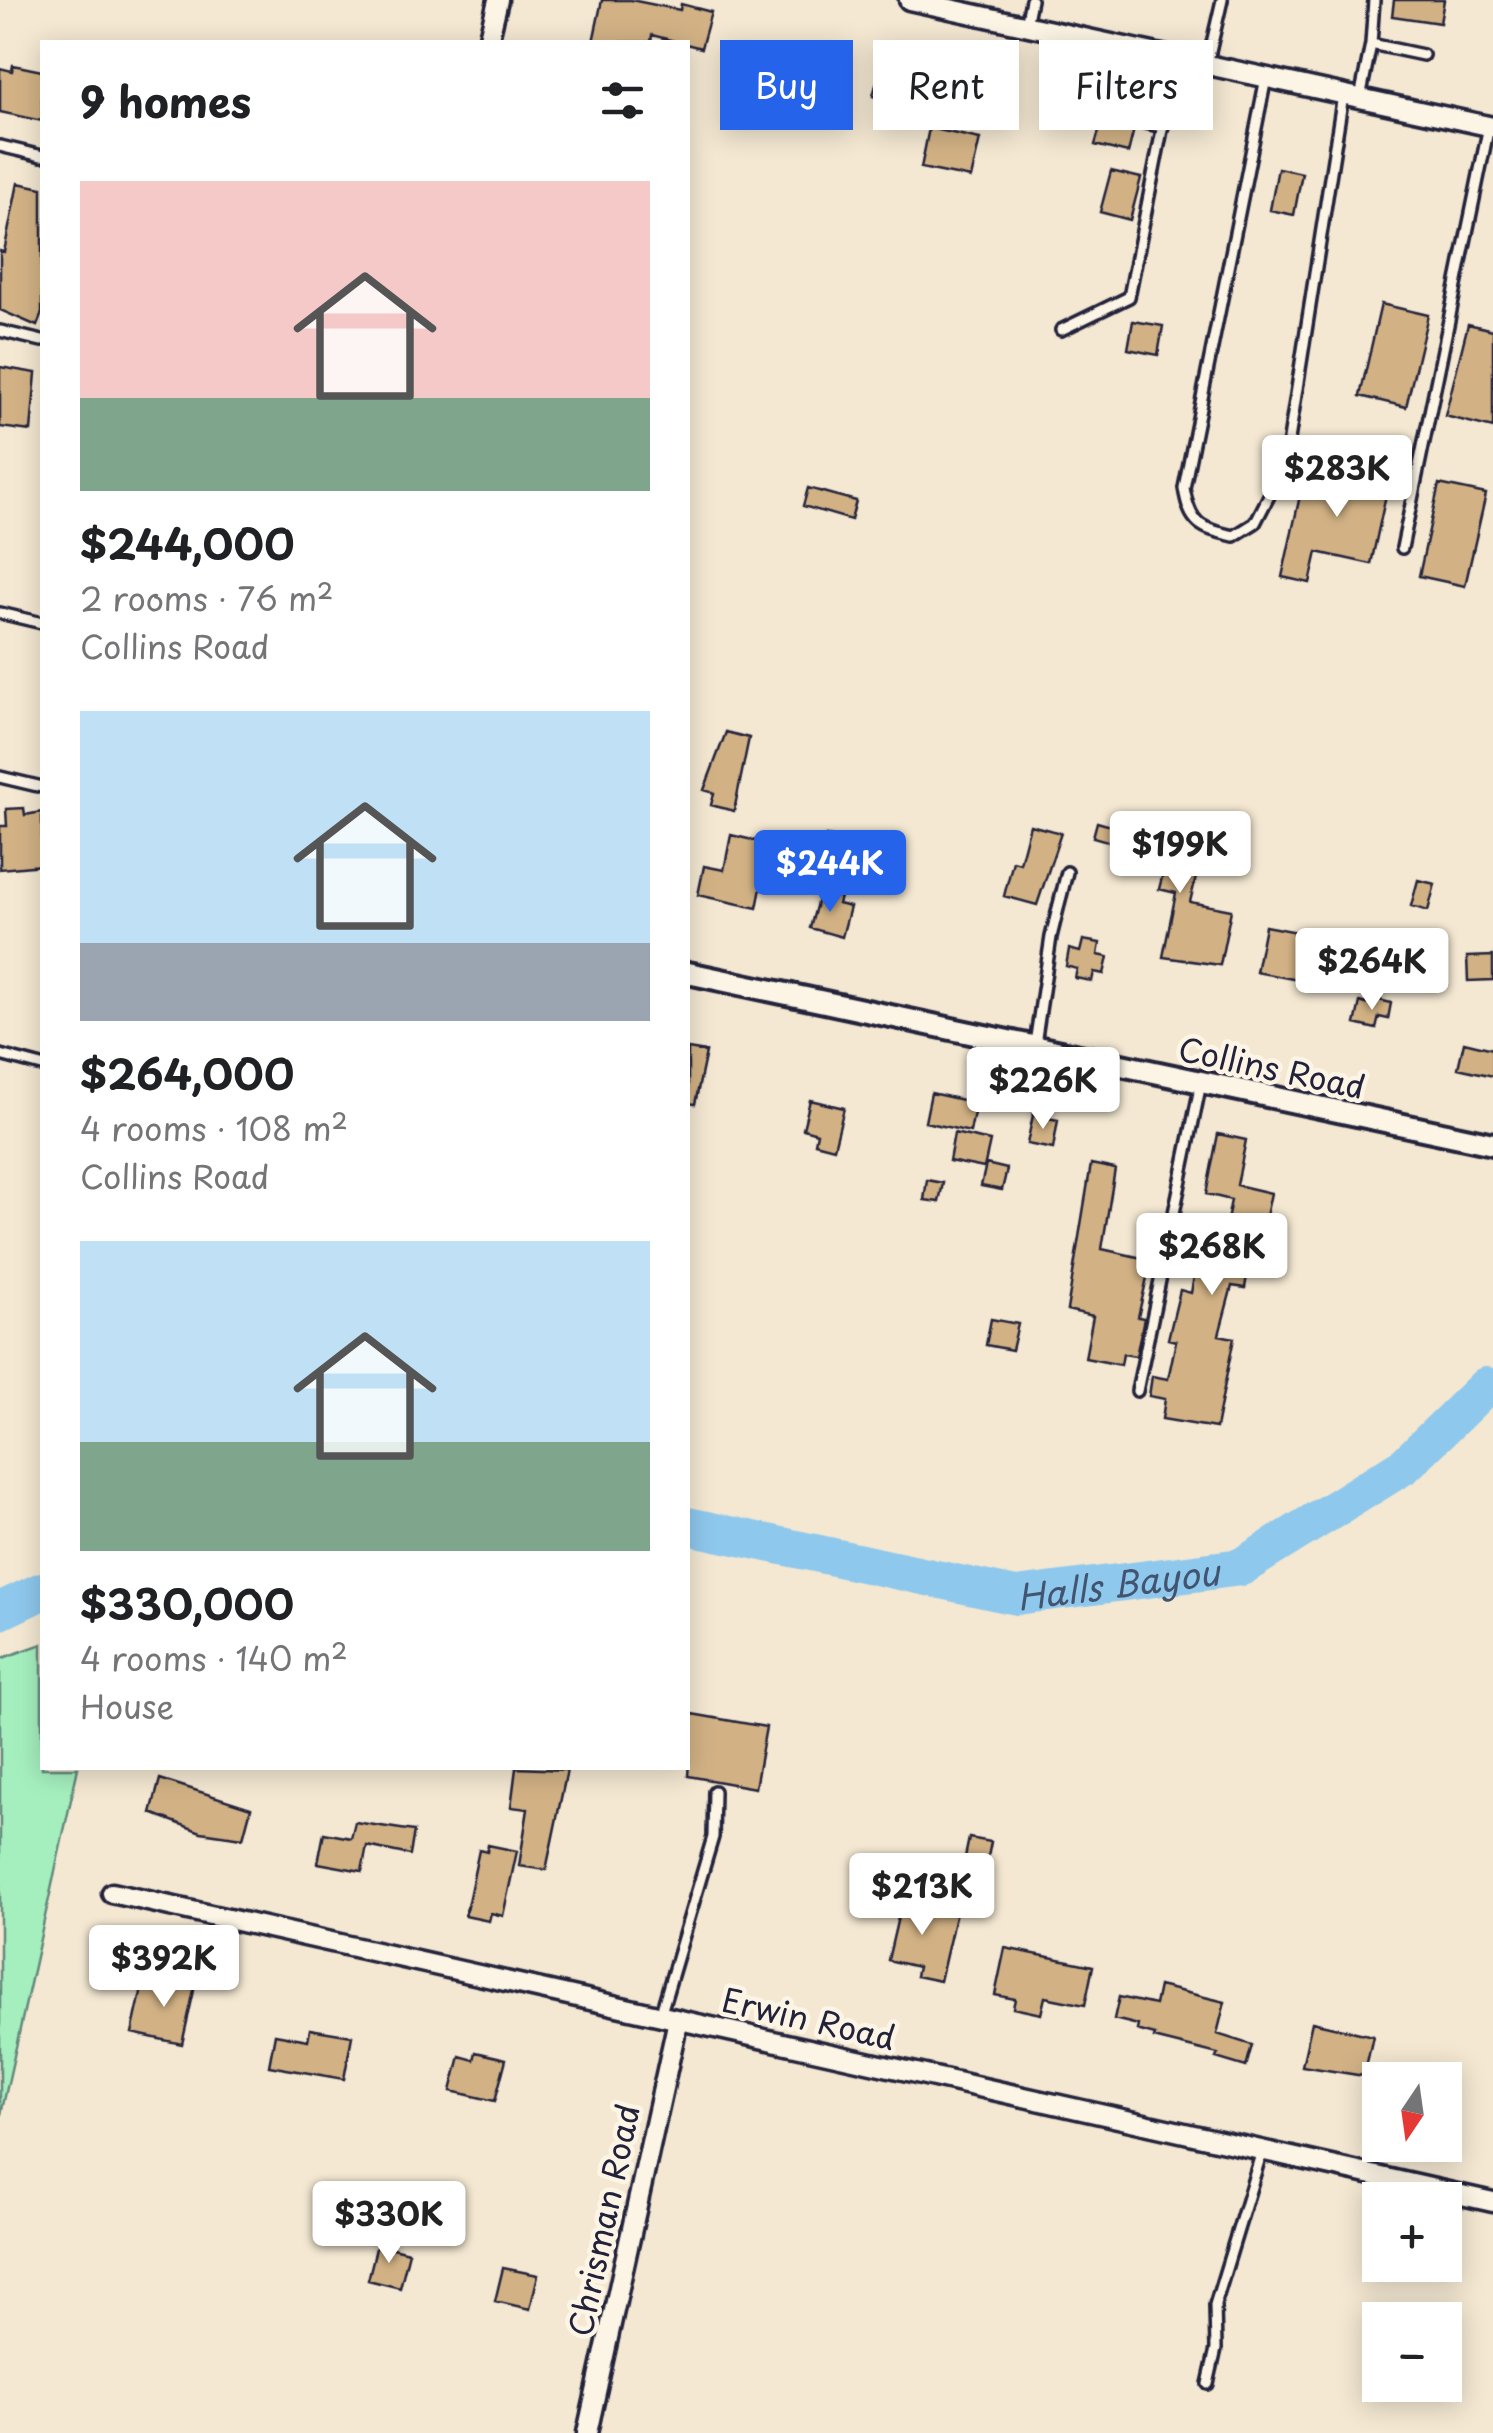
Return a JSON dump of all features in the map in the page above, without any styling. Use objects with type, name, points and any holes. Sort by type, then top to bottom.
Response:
[{"type":"street","points":[[488,40],[498,0]]},
{"type":"street","points":[[909,0],[1090,40]]},
{"type":"street","points":[[1213,66],[1491,127]]},
{"type":"street","name":"Collins Road","points":[[690,973],[1493,1144]]},
{"type":"street","name":"Erwin Road","points":[[112,1893],[1493,2202]]},
{"type":"street","name":"Chrisman Road","points":[[586,2433],[669,2018]]},
{"type":"lane","points":[[1026,26],[1031,0]]},
{"type":"lane","points":[[1213,42],[1222,0]]},
{"type":"lane","points":[[1266,78],[1184,488],[1188,513],[1206,530],[1234,536],[1255,523],[1284,465],[1351,97],[1371,44],[1374,0]]},
{"type":"lane","points":[[1371,44],[1423,55]]},
{"type":"lane","points":[[1402,548],[1491,127]]},
{"type":"lane","points":[[1061,330],[1128,298],[1163,130]]},
{"type":"lane","points":[[0,146],[40,156]]},
{"type":"lane","points":[[0,331],[40,341]]},
{"type":"lane","points":[[0,613],[40,623]]},
{"type":"lane","points":[[0,777],[40,787]]},
{"type":"lane","points":[[1034,1047],[1051,937],[1068,872]]},
{"type":"lane","points":[[0,1055],[40,1065]]},
{"type":"lane","points":[[1136,1390],[1201,1083]]},
{"type":"lane","points":[[669,2018],[713,1838],[714,1792]]},
{"type":"lane","points":[[1208,2384],[1216,2349],[1214,2305],[1262,2150]]},
{"type":"green space","points":[[40,1645],[40,1770],[78,1770],[0,2119],[0,1659]]},
{"type":"building","points":[[602,0],[631,0],[680,10],[681,4],[711,12],[701,48],[690,45],[690,40],[652,35],[651,40],[593,40]]},
{"type":"building","points":[[1394,0],[1444,0],[1440,23],[1392,16]]},
{"type":"building","points":[[13,65],[40,71],[40,121],[0,112],[0,68],[12,71]]},
{"type":"building","points":[[929,130],[980,139],[971,178],[921,168]]},
{"type":"building","points":[[1099,130],[1134,130],[1128,153],[1095,145]]},
{"type":"building","points":[[1278,168],[1302,173],[1294,215],[1270,210]]},
{"type":"building","points":[[1111,171],[1141,178],[1130,220],[1100,212]]},
{"type":"building","points":[[18,183],[40,188],[37,326],[0,310],[0,251],[4,252]]},
{"type":"building","points":[[1381,304],[1428,315],[1406,407],[1360,396]]},
{"type":"building","points":[[1133,321],[1163,326],[1158,355],[1128,349]]},
{"type":"building","points":[[1468,324],[1493,330],[1493,428],[1445,416]]},
{"type":"building","points":[[0,367],[36,373],[31,431],[0,427]]},
{"type":"building","points":[[1344,462],[1391,472],[1371,564],[1317,552],[1310,583],[1282,577],[1303,482],[1338,490]]},
{"type":"building","points":[[1439,484],[1486,494],[1465,586],[1419,576]]},
{"type":"building","points":[[808,488],[856,501],[851,520],[803,506]]},
{"type":"building","points":[[726,732],[749,738],[734,811],[711,805],[714,793],[704,790]]},
{"type":"building","points":[[24,808],[25,815],[40,812],[40,865],[0,869],[0,826],[7,826],[6,809]]},
{"type":"building","points":[[1097,822],[1171,843],[1172,836],[1204,844],[1190,902],[1231,910],[1220,965],[1163,957],[1176,893],[1159,889],[1167,858],[1093,837]]},
{"type":"building","points":[[1030,825],[1061,833],[1037,905],[1004,896],[1013,861],[1020,863]]},
{"type":"building","points":[[731,835],[770,844],[757,908],[698,895],[704,866],[724,870]]},
{"type":"building","points":[[826,836],[845,839],[841,858],[823,854]]},
{"type":"building","points":[[1418,880],[1435,884],[1428,911],[1411,906]]},
{"type":"building","points":[[820,892],[840,897],[838,904],[850,907],[842,937],[810,928]]},
{"type":"building","points":[[1265,926],[1308,934],[1298,980],[1256,972]]},
{"type":"building","points":[[1083,940],[1100,943],[1098,955],[1108,957],[1104,974],[1094,972],[1092,981],[1075,978],[1077,969],[1066,966],[1069,949],[1080,952]]},
{"type":"building","points":[[1493,956],[1493,980],[1468,981],[1467,957]]},
{"type":"building","points":[[1367,997],[1391,1003],[1388,1019],[1379,1017],[1376,1029],[1355,1024],[1360,1002],[1366,1004]]},
{"type":"building","points":[[1464,1042],[1493,1049],[1493,1076],[1458,1068]]},
{"type":"building","points":[[690,1049],[706,1052],[695,1104],[690,1103]]},
{"type":"building","points":[[931,1093],[976,1103],[970,1132],[925,1122]]},
{"type":"building","points":[[810,1100],[844,1108],[834,1148],[815,1143],[817,1133],[803,1129]]},
{"type":"building","points":[[1033,1115],[1058,1120],[1053,1149],[1027,1144]]},
{"type":"building","points":[[954,1133],[990,1141],[984,1168],[949,1161]]},
{"type":"building","points":[[1218,1134],[1246,1140],[1237,1185],[1271,1193],[1257,1259],[1250,1257],[1245,1288],[1232,1286],[1219,1335],[1234,1338],[1216,1428],[1162,1419],[1165,1399],[1149,1396],[1152,1376],[1168,1379],[1176,1341],[1168,1339],[1180,1290],[1191,1293],[1199,1248],[1221,1252],[1231,1200],[1206,1194]]},
{"type":"building","points":[[986,1164],[1007,1169],[1002,1190],[981,1186]]},
{"type":"building","points":[[1091,1164],[1115,1169],[1102,1249],[1151,1260],[1138,1317],[1144,1318],[1136,1356],[1123,1354],[1121,1365],[1085,1358],[1093,1316],[1067,1310]]},
{"type":"building","points":[[927,1180],[943,1183],[939,1202],[924,1200]]},
{"type":"building","points":[[991,1319],[1018,1324],[1012,1350],[986,1345]]},
{"type":"building","points":[[692,1714],[766,1727],[755,1788],[688,1776]]},
{"type":"building","points":[[516,1770],[567,1770],[546,1870],[519,1866],[528,1809],[511,1807]]},
{"type":"building","points":[[160,1779],[251,1808],[243,1838],[201,1832],[151,1813]]},
{"type":"building","points":[[355,1822],[414,1831],[410,1855],[367,1846],[362,1871],[318,1863],[324,1833],[351,1838]]},
{"type":"building","points":[[969,1838],[991,1842],[986,1867],[964,1862]]},
{"type":"building","points":[[488,1845],[517,1851],[503,1916],[491,1913],[489,1921],[465,1916],[479,1850],[487,1852]]},
{"type":"building","points":[[902,1900],[956,1912],[940,1981],[916,1976],[918,1967],[888,1960]]},
{"type":"building","points":[[1005,1948],[1093,1966],[1085,2005],[1045,1997],[1041,2014],[1013,2008],[1015,1999],[995,1995]]},
{"type":"building","points":[[145,1975],[195,1986],[182,2044],[132,2033]]},
{"type":"building","points":[[1159,1986],[1225,2002],[1217,2034],[1252,2045],[1246,2067],[1216,2058],[1218,2054],[1154,2038],[1155,2035],[1137,2030],[1138,2025],[1114,2019],[1119,1997],[1155,2005]]},
{"type":"building","points":[[1312,2022],[1373,2036],[1367,2062],[1362,2062],[1362,2076],[1302,2066]]},
{"type":"building","points":[[310,2029],[352,2036],[344,2079],[269,2066],[275,2034],[308,2040]]},
{"type":"building","points":[[476,2052],[506,2059],[495,2101],[451,2091],[460,2056],[474,2060]]},
{"type":"building","points":[[377,2244],[409,2252],[400,2288],[368,2280]]},
{"type":"building","points":[[503,2268],[538,2275],[530,2309],[495,2301]]},
{"type":"waterway","name":"Halls Bayou","points":[[690,1526],[1016,1596],[1241,1567],[1405,1465],[1486,1386],[1493,1388]]},
{"type":"waterway","name":"Halls Bayou","points":[[0,1611],[40,1592]]}]
